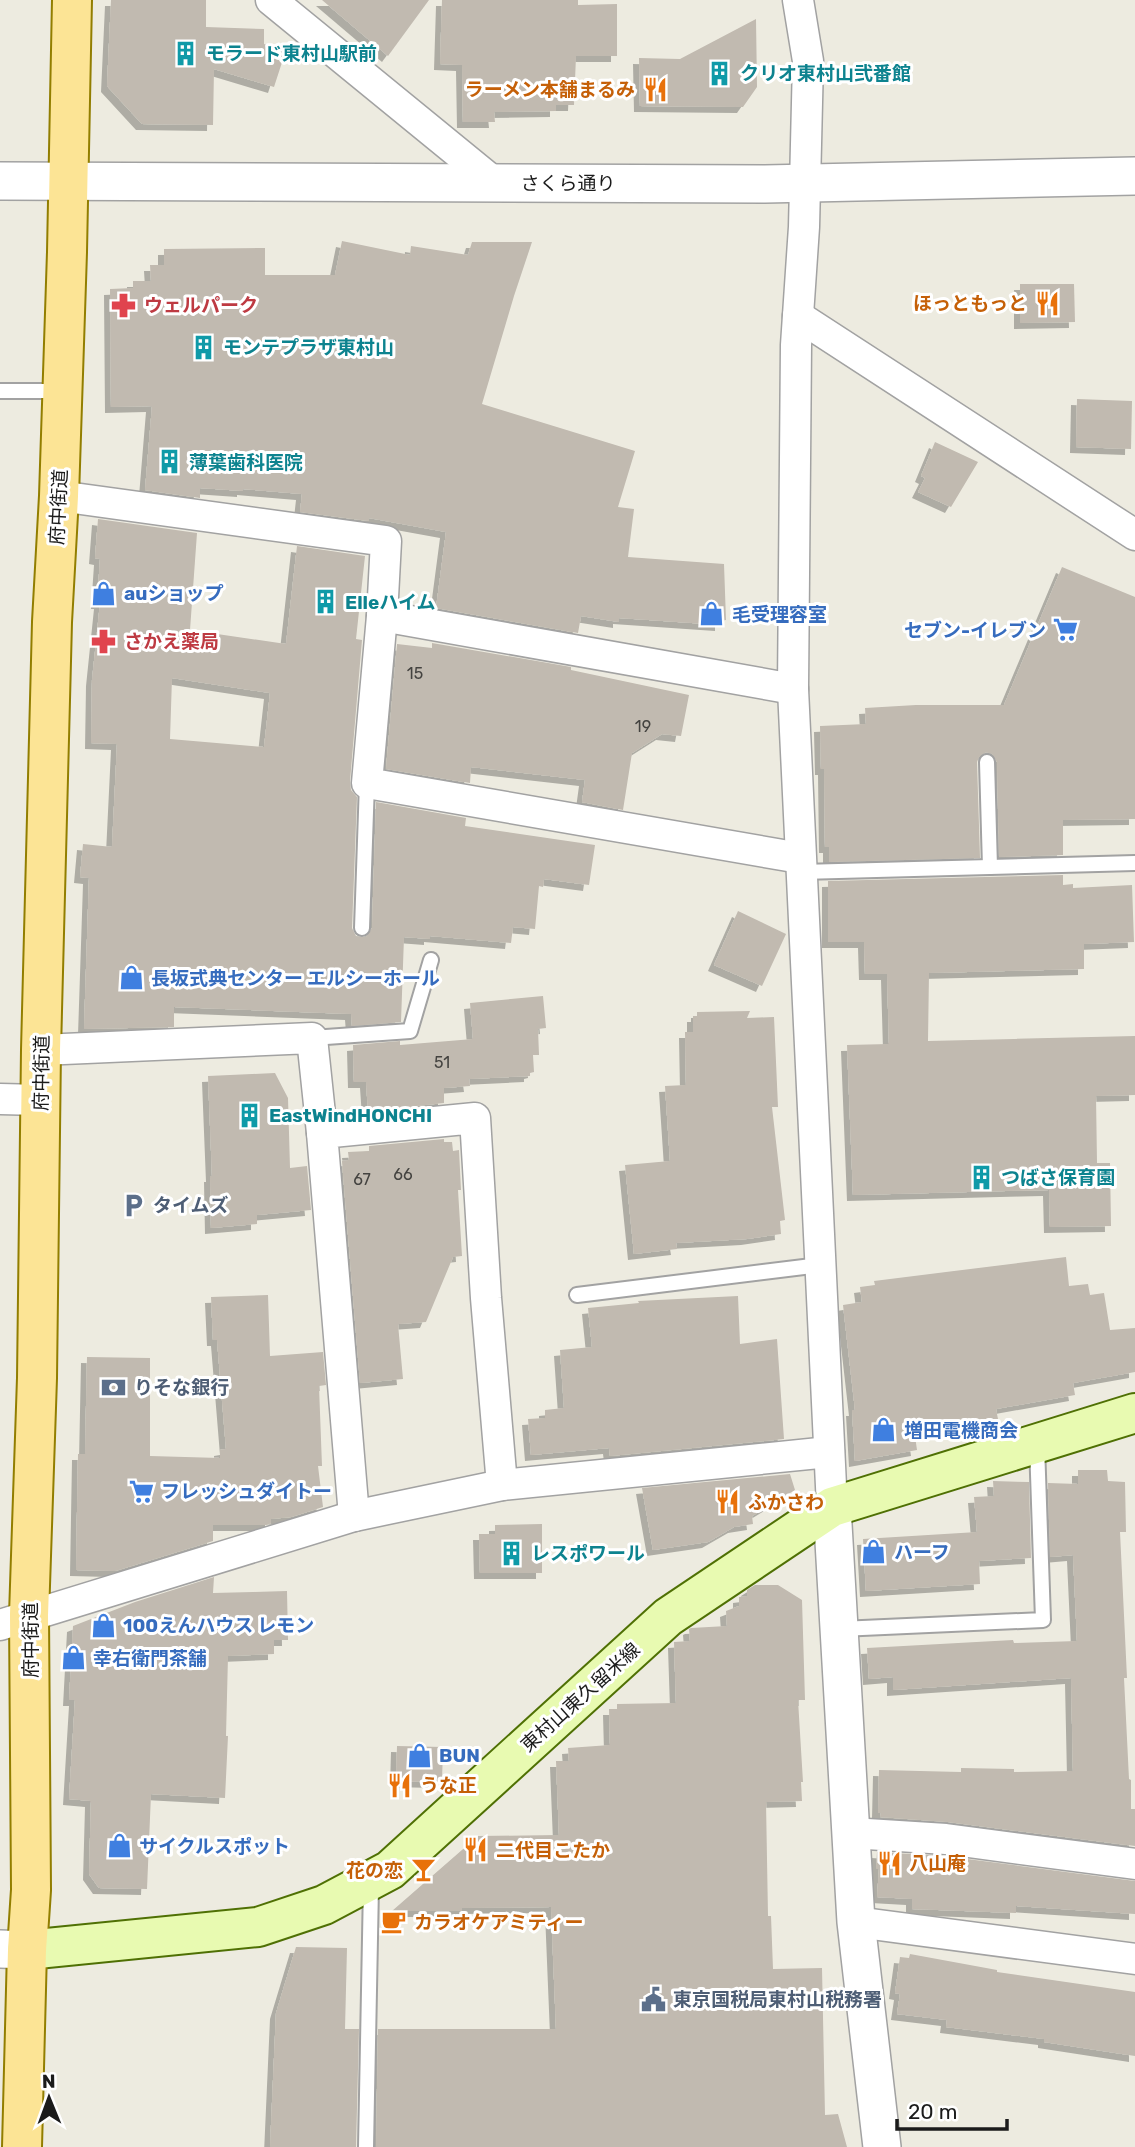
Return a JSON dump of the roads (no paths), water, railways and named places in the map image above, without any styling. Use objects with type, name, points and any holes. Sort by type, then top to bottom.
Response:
[{"type":"main road","name":"府中街道","points":[[22,2147],[13,1950],[31,1889],[14,1620],[37,1378],[41,1051],[72,0]]},
{"type":"main road","name":"東村山東久留米線","points":[[13,1950],[258,1927],[324,1905],[390,1870],[668,1617],[832,1507],[1135,1413]]},
{"type":"street","points":[[271,0],[495,183]]},
{"type":"street","points":[[798,0],[808,61],[804,227],[798,316],[793,689],[829,1452],[856,1922],[882,2147]]},
{"type":"street","name":"さくら通り","points":[[0,181],[805,182],[1135,176]]},
{"type":"street","points":[[798,316],[1135,535]]},
{"type":"street","points":[[59,496],[386,541],[367,783],[801,865]]},
{"type":"street","points":[[382,617],[793,689]]},
{"type":"street","points":[[41,1051],[312,1038],[354,1516]]},
{"type":"street","points":[[0,1099],[40,1100]]},
{"type":"street","points":[[322,1133],[475,1118],[486,1298],[502,1485]]},
{"type":"street","points":[[14,1620],[354,1516],[502,1485],[829,1452]]},
{"type":"street","points":[[851,1833],[946,1839],[1135,1864]]},
{"type":"street","points":[[856,1922],[1135,1959]]},
{"type":"lane","points":[[0,391],[62,391]]},
{"type":"lane","points":[[987,762],[990,867]]},
{"type":"lane","points":[[362,928],[367,783]]},
{"type":"lane","points":[[801,865],[990,867],[1135,863]]},
{"type":"lane","points":[[312,1038],[410,1031],[431,960]]},
{"type":"lane","points":[[577,1295],[820,1265]]},
{"type":"lane","points":[[840,1629],[1043,1620],[1037,1443]]},
{"type":"lane","points":[[366,2147],[371,1880]]},
{"type":"place","name":"モラード東村山駅前","points":[[186,53]]},
{"type":"place","name":"クリオ東村山弐番館","points":[[720,73]]},
{"type":"place","name":"ラーメン本舗まるみ","points":[[655,89]]},
{"type":"place","name":"ほっともっと","points":[[1047,303]]},
{"type":"place","name":"ウェルパーク","points":[[124,305]]},
{"type":"place","name":"モンテプラザ東村山","points":[[203,347]]},
{"type":"place","name":"薄葉歯科医院","points":[[169,462]]},
{"type":"place","name":"auショップ","points":[[104,593]]},
{"type":"place","name":"Elleハイム","points":[[325,602]]},
{"type":"place","name":"毛受理容室","points":[[712,614]]},
{"type":"place","name":"セブン-イレブン","points":[[1066,630]]},
{"type":"place","name":"さかえ薬局","points":[[104,641]]},
{"type":"place","name":"長坂式典センター エルシーホール","points":[[131,978]]},
{"type":"place","name":"EastWindHONCHI","points":[[249,1115]]},
{"type":"place","name":"つばさ保育園","points":[[981,1177]]},
{"type":"place","name":"タイムズ","points":[[133,1205]]},
{"type":"place","name":"りそな銀行","points":[[114,1387]]},
{"type":"place","name":"増田電機商会","points":[[884,1430]]},
{"type":"place","name":"フレッシュダイトー","points":[[141,1491]]},
{"type":"place","name":"ふかさわ","points":[[728,1502]]},
{"type":"place","name":"ハーフ","points":[[874,1552]]},
{"type":"place","name":"レスポワール","points":[[511,1553]]},
{"type":"place","name":"100えんハウス レモン","points":[[103,1625]]},
{"type":"place","name":"幸右衛門茶舗","points":[[73,1658]]},
{"type":"place","name":"BUN","points":[[419,1755]]},
{"type":"place","name":"うな正","points":[[400,1785]]},
{"type":"place","name":"サイクルスポット","points":[[119,1846]]},
{"type":"place","name":"二代目こたか","points":[[476,1850]]},
{"type":"place","name":"八山庵","points":[[889,1863]]},
{"type":"place","name":"花の恋","points":[[423,1870]]},
{"type":"place","name":"カラオケアミティー","points":[[394,1922]]},
{"type":"place","name":"東京国税局東村山税務署","points":[[653,1999]]}]
